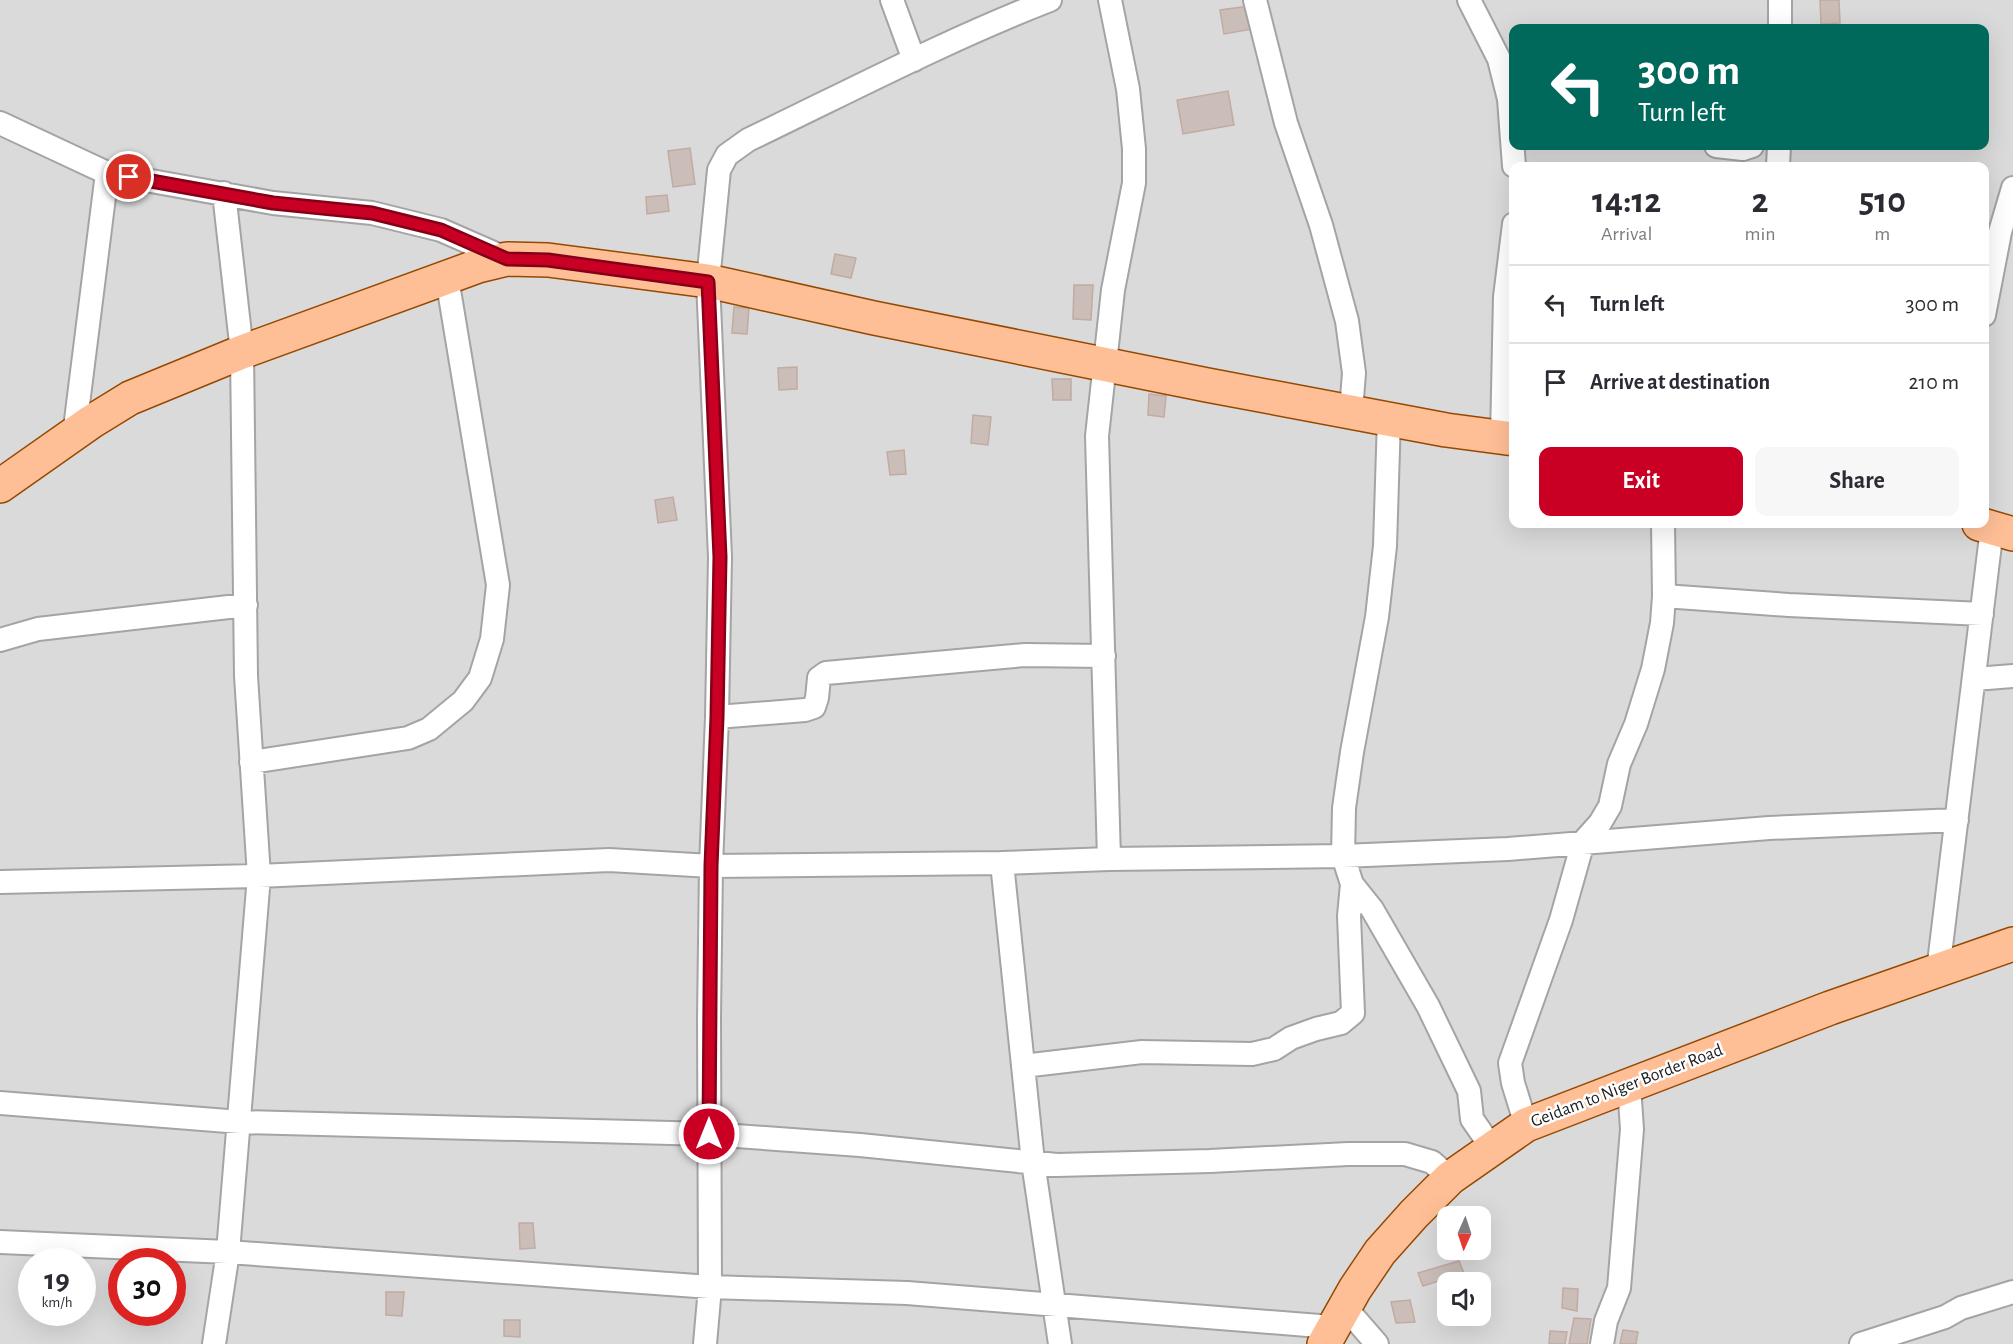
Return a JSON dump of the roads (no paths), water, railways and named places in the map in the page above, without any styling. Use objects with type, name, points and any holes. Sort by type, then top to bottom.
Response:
[{"type":"main road","points":[[0,486],[130,398],[242,352],[478,266],[507,259],[548,260],[708,282],[1104,364],[1446,430],[1508,439]]},
{"type":"main road","name":"Geidam to Niger Border Road","points":[[1333,1326],[1380,1252],[1414,1214],[1450,1178],[1526,1125],[1830,1008],[2013,944]]},
{"type":"street","points":[[892,0],[914,60]]},
{"type":"street","points":[[705,1344],[710,1287],[711,866],[720,557],[708,282],[719,170],[727,155],[748,140],[1011,15],[1050,0]]},
{"type":"street","points":[[1109,859],[1097,436],[1113,290],[1134,183],[1134,149],[1128,89],[1110,0]]},
{"type":"street","points":[[1255,0],[1286,123],[1321,225],[1347,321],[1353,373],[1351,411]]},
{"type":"street","points":[[1469,0],[1499,59],[1509,99]]},
{"type":"street","points":[[1779,0],[1780,24]]},
{"type":"street","points":[[0,123],[107,173],[273,203],[372,213],[441,230],[507,259]]},
{"type":"street","points":[[74,436],[107,173]]},
{"type":"street","points":[[1989,289],[2000,232],[2013,188]]},
{"type":"street","points":[[214,1344],[228,1252],[259,876],[246,676],[242,352],[224,193]]},
{"type":"street","points":[[1508,439],[1506,297],[1509,270]]},
{"type":"street","points":[[252,762],[408,738],[429,729],[463,701],[480,678],[492,639],[498,585],[447,278]]},
{"type":"street","points":[[1389,418],[1385,546],[1380,593],[1347,786],[1342,856],[1352,884],[1372,909],[1428,1006],[1469,1091],[1472,1119],[1492,1148]]},
{"type":"street","points":[[1526,1125],[1512,1083],[1510,1063],[1561,920],[1583,842],[1600,823],[1610,806],[1619,764],[1636,724],[1653,669],[1662,623],[1664,596],[1663,528]]},
{"type":"street","points":[[1938,971],[1982,614],[1995,528]]},
{"type":"street","points":[[1664,596],[1789,605],[1982,614]]},
{"type":"street","points":[[0,640],[38,629],[246,605]]},
{"type":"street","points":[[717,717],[805,710],[814,707],[819,678],[826,673],[1025,655],[1104,656]]},
{"type":"street","points":[[1975,679],[2013,676]]},
{"type":"street","points":[[0,882],[259,876],[609,860],[711,866],[1342,856],[1508,849],[1769,828],[1957,820]]},
{"type":"street","points":[[1002,863],[1034,1162],[1060,1344]]},
{"type":"street","points":[[1023,1066],[1142,1052],[1252,1054],[1274,1049],[1292,1038],[1316,1029],[1341,1023],[1353,1013],[1349,916],[1352,884]]},
{"type":"street","points":[[1602,1344],[1606,1321],[1619,1288],[1632,1129],[1629,1086]]},
{"type":"street","points":[[0,1103],[240,1122],[709,1134],[860,1145],[1057,1165],[1348,1154],[1405,1154],[1432,1162],[1450,1178]]},
{"type":"street","points":[[0,1242],[228,1252],[710,1287],[907,1293],[1333,1326],[1377,1344]]},
{"type":"street","points":[[1861,1344],[2013,1292]]}]
